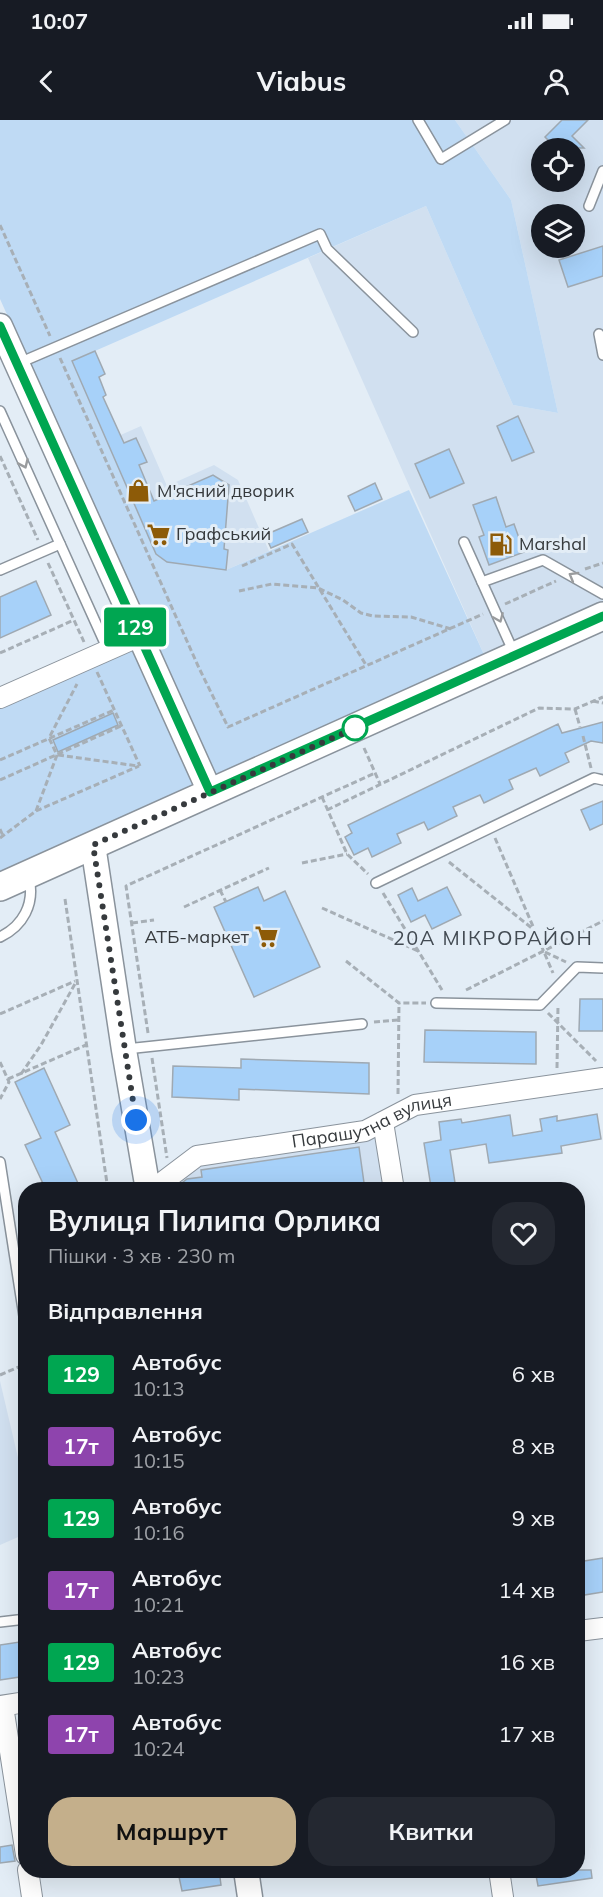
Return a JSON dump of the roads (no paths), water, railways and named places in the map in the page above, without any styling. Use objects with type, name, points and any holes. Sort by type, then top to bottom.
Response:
[{"type":"main road","points":[[0,886],[603,616]]},
{"type":"street","points":[[0,326],[210,792]]},
{"type":"street","points":[[0,698],[140,636]]},
{"type":"street","points":[[93,845],[124,1050],[149,1182]]},
{"type":"street","name":"Парашутна вулиця","points":[[161,1182],[196,1156],[365,1131],[415,1105],[603,1078]]},
{"type":"street","points":[[390,1118],[394,1182]]},
{"type":"street","points":[[585,1630],[603,1628]]},
{"type":"street","points":[[18,1703],[2,1706],[18,1805]]},
{"type":"street","points":[[29,1878],[32,1897]]},
{"type":"street","points":[[247,1878],[250,1897]]},
{"type":"street","points":[[500,1878],[503,1897]]},
{"type":"lane","points":[[417,120],[441,159],[506,120]]},
{"type":"lane","points":[[589,206],[603,171]]},
{"type":"lane","points":[[16,364],[56,349],[320,234],[327,249],[412,332]]},
{"type":"lane","points":[[599,334],[603,355]]},
{"type":"lane","points":[[0,411],[60,544],[99,654]]},
{"type":"lane","points":[[464,542],[515,656]]},
{"type":"lane","points":[[0,570],[60,544]]},
{"type":"lane","points":[[482,582],[543,560],[603,594]]},
{"type":"lane","points":[[376,882],[598,779]]},
{"type":"lane","points":[[0,937],[13,930],[28,910],[31,898],[28,874]]},
{"type":"lane","points":[[436,1003],[540,1005],[577,967],[603,968]]},
{"type":"lane","points":[[124,1050],[362,1024]]},
{"type":"lane","points":[[0,1161],[18,1277]]},
{"type":"lane","points":[[0,1622],[18,1620]]},
{"type":"place","name":"М'ясний дворик","points":[[139,491]]},
{"type":"place","name":"Графський","points":[[158,534]]},
{"type":"place","name":"Marshal","points":[[501,544]]},
{"type":"place","name":"АТБ-маркет","points":[[267,937]]},
{"type":"district","name":"20А МІКРОРАЙОН","points":[[493,938]]}]
